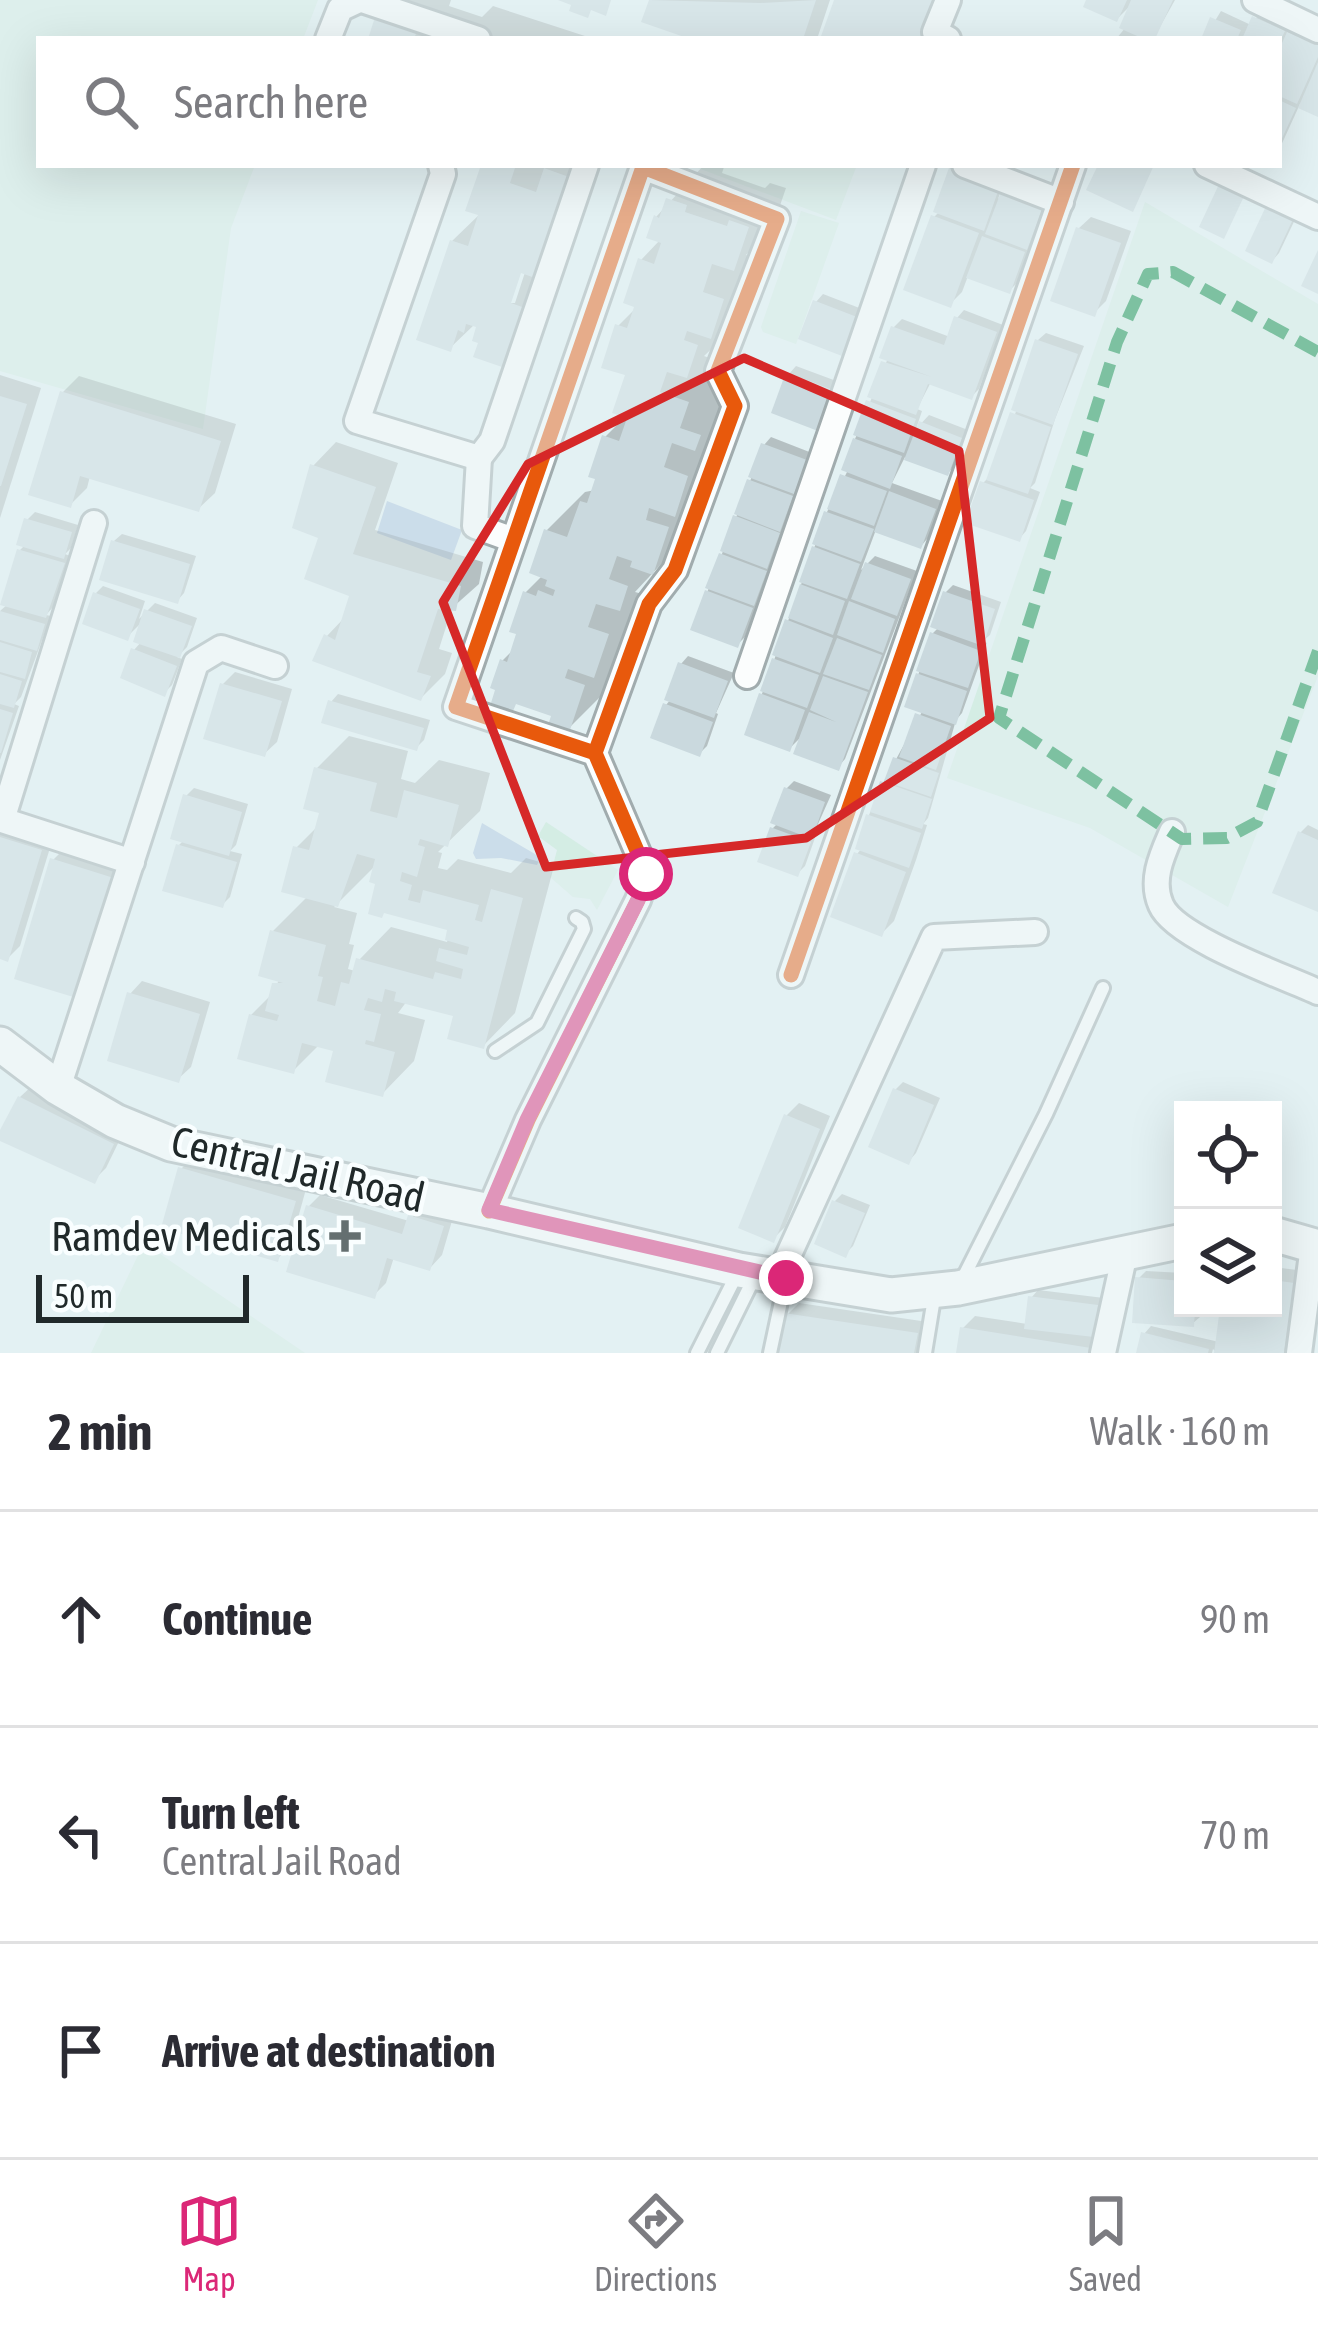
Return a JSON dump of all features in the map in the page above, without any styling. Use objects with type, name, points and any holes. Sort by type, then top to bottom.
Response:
[{"type":"main road","name":"Central Jail Road","points":[[0,1044],[58,1088],[115,1121],[171,1144],[765,1274],[891,1295],[947,1289],[1174,1242]]},
{"type":"main road","points":[[1282,1237],[1315,1246]]},
{"type":"street","points":[[329,36],[340,9],[361,0],[469,36]]},
{"type":"street","points":[[942,36],[934,32],[948,0]]},
{"type":"street","points":[[1255,0],[1318,31]]},
{"type":"street","points":[[442,168],[357,421],[479,458]]},
{"type":"street","points":[[512,539],[475,526],[479,458],[492,441],[585,168]]},
{"type":"street","points":[[595,753],[456,706],[643,168]]},
{"type":"street","points":[[489,1210],[527,1120],[638,900],[646,874],[595,753],[649,604],[675,570],[735,406],[718,371],[777,219],[646,168]]},
{"type":"street","points":[[747,676],[922,168]]},
{"type":"street","points":[[972,168],[1061,202]]},
{"type":"street","points":[[791,975],[1072,168]]},
{"type":"street","points":[[1213,168],[1318,217]]},
{"type":"street","points":[[94,523],[2,820],[131,862]]},
{"type":"street","points":[[58,1088],[196,663],[221,648],[275,666]]},
{"type":"street","points":[[1172,832],[1156,871],[1161,907],[1190,935],[1318,992]]},
{"type":"street","points":[[765,1274],[934,937],[1035,932]]},
{"type":"street","points":[[1299,1353],[1315,1246]]},
{"type":"street","points":[[1103,1353],[1125,1253]]},
{"type":"lane","points":[[495,1051],[537,1023],[584,929],[583,922],[575,918]]},
{"type":"lane","points":[[925,1353],[947,1289],[1046,1114],[1103,988]]},
{"type":"lane","points":[[697,1353],[765,1274]]},
{"type":"lane","points":[[717,1353],[765,1274]]},
{"type":"lane","points":[[765,1274],[770,1353]]},
{"type":"highlighted area","points":[[744,358],[959,451],[990,718],[806,838],[546,867],[443,602],[528,464]]},
{"type":"green space","points":[[0,0],[318,0],[304,36],[36,36],[36,168],[254,168],[231,228],[203,429],[0,371]]},
{"type":"green space","points":[[698,168],[856,168],[836,220]]},
{"type":"green space","points":[[1145,202],[1318,304],[1318,676],[1228,907],[1090,828],[947,778]]},
{"type":"green space","points":[[801,211],[839,223],[796,344],[763,332],[761,327]]},
{"type":"green space","points":[[546,822],[618,870],[597,910],[590,899],[573,897],[550,877],[557,850],[538,836]]},
{"type":"green space","points":[[144,1243],[305,1353],[91,1353]]},
{"type":"water","points":[[387,501],[462,530],[451,560],[377,533]]},
{"type":"water","points":[[482,823],[535,854],[540,859],[537,865],[476,859],[473,853]]},
{"type":"building","points":[[558,0],[611,0],[606,16],[591,10],[588,18],[569,11],[571,5]]},
{"type":"building","points":[[649,0],[816,0],[804,36],[681,36],[641,22]]},
{"type":"building","points":[[834,0],[934,0],[921,36],[821,36]]},
{"type":"building","points":[[1086,0],[1127,0],[1117,22],[1083,7]]},
{"type":"building","points":[[1131,0],[1173,0],[1156,36],[1137,36],[1119,28]]},
{"type":"building","points":[[1252,16],[1285,31],[1282,37],[1243,36]]},
{"type":"building","points":[[375,17],[417,31],[415,36],[369,36]]},
{"type":"building","points":[[1210,17],[1241,30],[1238,36],[1202,36]]},
{"type":"building","points":[[1287,32],[1318,45],[1318,57],[1297,104],[1282,97],[1282,43]]},
{"type":"building","points":[[1318,62],[1318,117],[1298,108]]},
{"type":"building","points":[[1282,101],[1296,108],[1282,138]]},
{"type":"building","points":[[480,168],[515,168],[510,183],[536,192],[544,168],[569,177],[535,278],[521,273],[511,303],[525,308],[505,368],[473,357],[476,327],[466,324],[464,333],[458,330],[451,352],[416,340],[450,240],[468,246],[478,215],[465,211]]},
{"type":"building","points":[[949,168],[1001,183],[984,231],[933,212]]},
{"type":"building","points":[[1097,168],[1153,168],[1133,212],[1086,190]]},
{"type":"building","points":[[1221,180],[1246,192],[1224,239],[1199,227]]},
{"type":"building","points":[[1001,192],[1043,207],[1027,250],[985,234]]},
{"type":"building","points":[[666,198],[687,205],[685,212],[727,226],[729,220],[749,227],[734,271],[712,264],[703,292],[724,299],[711,339],[687,331],[684,340],[698,345],[687,378],[667,372],[660,392],[689,402],[680,428],[701,435],[695,451],[672,443],[664,467],[688,476],[675,517],[649,508],[646,520],[669,527],[653,575],[630,567],[632,561],[617,556],[609,579],[628,586],[620,611],[596,604],[588,627],[609,634],[594,678],[568,669],[565,678],[585,685],[569,733],[548,725],[551,716],[516,704],[513,711],[491,703],[495,690],[490,688],[500,659],[507,662],[516,634],[509,632],[523,591],[553,596],[555,590],[545,586],[547,580],[529,573],[544,529],[567,537],[580,501],[587,503],[595,479],[588,477],[602,435],[619,441],[627,418],[612,413],[625,375],[601,368],[615,324],[627,328],[634,307],[623,303],[638,258],[654,264],[661,243],[646,238]]},
{"type":"building","points":[[1268,202],[1295,215],[1272,264],[1245,251]]},
{"type":"building","points":[[931,215],[979,233],[951,308],[903,290]]},
{"type":"building","points":[[1076,227],[1121,243],[1095,317],[1050,301]]},
{"type":"building","points":[[982,236],[1025,252],[1010,294],[966,278]]},
{"type":"building","points":[[1318,250],[1318,294],[1301,286]]},
{"type":"building","points":[[813,300],[857,317],[842,356],[798,339]]},
{"type":"building","points":[[954,316],[997,332],[972,400],[928,384],[916,415],[867,397],[881,361],[932,377],[879,358],[891,326],[944,345]]},
{"type":"building","points":[[1035,339],[1078,354],[1053,425],[1011,410]]},
{"type":"building","points":[[786,372],[833,390],[818,431],[771,413]]},
{"type":"building","points":[[60,391],[221,441],[199,512],[80,476],[71,508],[28,495]]},
{"type":"building","points":[[0,396],[27,404],[1,486],[0,486]]},
{"type":"building","points":[[866,400],[916,419],[904,453],[853,435]]},
{"type":"building","points":[[1010,412],[1051,427],[1028,494],[986,480]]},
{"type":"building","points":[[919,421],[962,438],[948,476],[904,460]]},
{"type":"building","points":[[853,438],[902,456],[890,489],[841,470]]},
{"type":"building","points":[[761,443],[807,460],[794,494],[748,477]]},
{"type":"building","points":[[310,464],[376,487],[353,554],[461,586],[456,611],[438,609],[417,672],[431,676],[421,701],[312,661],[324,634],[335,640],[349,596],[304,579],[318,538],[292,528]]},
{"type":"building","points":[[840,474],[887,491],[874,526],[827,509]]},
{"type":"building","points":[[747,479],[793,496],[780,532],[734,514]]},
{"type":"building","points":[[980,481],[1034,500],[1020,542],[965,523]]},
{"type":"building","points":[[889,491],[936,509],[921,549],[874,532]]},
{"type":"building","points":[[824,511],[874,529],[861,562],[812,544]]},
{"type":"building","points":[[733,515],[780,533],[767,569],[720,551]]},
{"type":"building","points":[[24,518],[72,532],[64,559],[16,545]]},
{"type":"building","points":[[111,540],[190,564],[178,604],[99,580]]},
{"type":"building","points":[[812,546],[860,564],[847,599],[799,582]]},
{"type":"building","points":[[17,549],[65,563],[46,618],[0,605]]},
{"type":"building","points":[[719,553],[767,571],[754,606],[705,588]]},
{"type":"building","points":[[865,562],[911,579],[897,616],[851,599]]},
{"type":"building","points":[[800,584],[845,601],[833,635],[788,618]]},
{"type":"building","points":[[705,590],[753,608],[738,648],[690,630]]},
{"type":"building","points":[[943,591],[995,609],[983,646],[930,627]]},
{"type":"building","points":[[93,592],[140,609],[128,641],[82,624]]},
{"type":"building","points":[[849,601],[895,619],[883,653],[837,635]]},
{"type":"building","points":[[144,609],[192,626],[180,658],[133,642]]},
{"type":"building","points":[[0,611],[45,624],[37,651],[0,640]]},
{"type":"building","points":[[785,619],[833,638],[820,673],[772,655]]},
{"type":"building","points":[[930,632],[981,651],[968,688],[916,671]]},
{"type":"building","points":[[837,638],[882,655],[869,690],[823,674]]},
{"type":"building","points":[[0,642],[32,652],[25,679],[0,672]]},
{"type":"building","points":[[131,648],[177,666],[165,697],[120,678]]},
{"type":"building","points":[[772,658],[819,675],[807,708],[760,691]]},
{"type":"building","points":[[678,662],[728,681],[714,718],[664,700]]},
{"type":"building","points":[[916,673],[967,691],[956,725],[904,707]]},
{"type":"building","points":[[0,674],[22,681],[14,708],[0,704]]},
{"type":"building","points":[[823,676],[868,692],[839,771],[793,754],[809,712],[836,722],[810,710]]},
{"type":"building","points":[[220,683],[282,701],[265,757],[203,739]]},
{"type":"building","points":[[759,693],[805,710],[790,752],[744,735]]},
{"type":"building","points":[[328,700],[424,728],[417,751],[321,723]]},
{"type":"building","points":[[663,703],[713,722],[700,757],[650,738]]},
{"type":"building","points":[[0,709],[13,713],[1,753],[0,753]]},
{"type":"building","points":[[915,713],[951,726],[936,770],[899,757]]},
{"type":"building","points":[[893,757],[939,773],[931,797],[884,781]]},
{"type":"building","points":[[314,767],[377,783],[370,811],[397,818],[404,790],[459,805],[448,847],[420,839],[418,845],[425,847],[417,877],[402,872],[400,881],[412,885],[408,900],[420,903],[423,890],[479,905],[475,920],[482,922],[491,889],[523,898],[484,1049],[447,1039],[453,1016],[394,1001],[396,992],[385,989],[382,1002],[368,998],[364,1010],[381,1014],[374,1042],[366,1040],[365,1044],[395,1052],[383,1097],[325,1082],[333,1051],[302,1043],[294,1074],[237,1059],[249,1014],[277,1021],[279,1015],[265,1011],[272,983],[283,983],[258,976],[270,930],[326,945],[317,1001],[335,1006],[341,982],[349,984],[356,958],[433,979],[435,972],[461,979],[463,969],[436,961],[439,948],[467,955],[469,947],[445,940],[447,930],[384,913],[382,918],[368,914],[375,859],[357,854],[338,907],[281,892],[293,846],[309,850],[319,813],[303,809]]},
{"type":"building","points":[[880,781],[932,799],[922,829],[870,812]]},
{"type":"building","points":[[784,787],[825,802],[812,839],[770,823]]},
{"type":"building","points":[[183,794],[242,812],[229,856],[170,839]]},
{"type":"building","points":[[866,814],[921,833],[909,868],[855,849]]},
{"type":"building","points":[[770,827],[811,842],[798,877],[757,862]]},
{"type":"building","points":[[1298,831],[1318,840],[1318,912],[1272,893]]},
{"type":"building","points":[[0,837],[42,850],[8,962],[0,959]]},
{"type":"building","points":[[176,844],[237,862],[223,908],[162,891]]},
{"type":"building","points":[[854,852],[906,872],[882,937],[830,917]]},
{"type":"building","points":[[50,858],[117,879],[80,999],[14,979]]},
{"type":"building","points":[[127,992],[200,1014],[179,1083],[107,1061]]},
{"type":"building","points":[[893,1088],[934,1105],[909,1165],[868,1147]]},
{"type":"building","points":[[18,1096],[114,1144],[95,1184],[0,1141],[0,1130]]},
{"type":"building","points":[[784,1114],[820,1129],[774,1243],[738,1228]]},
{"type":"building","points":[[178,1167],[296,1201],[278,1262],[161,1228]]},
{"type":"building","points":[[832,1200],[865,1213],[846,1258],[814,1244]]},
{"type":"building","points":[[306,1205],[402,1234],[408,1215],[444,1226],[430,1271],[387,1258],[375,1299],[286,1272]]},
{"type":"building","points":[[1135,1277],[1174,1280],[1174,1317],[1195,1317],[1194,1327],[1132,1323]]},
{"type":"building","points":[[1282,1281],[1294,1283],[1284,1353],[1214,1353],[1219,1317],[1282,1317]]},
{"type":"building","points":[[1028,1296],[1098,1305],[1094,1337],[1024,1329]]},
{"type":"building","points":[[784,1313],[918,1333],[914,1353],[776,1353]]},
{"type":"building","points":[[960,1327],[1091,1348],[1090,1353],[956,1353]]},
{"type":"building","points":[[1141,1332],[1209,1349],[1208,1353],[1136,1353]]},
{"type":"marked path","points":[[1318,352],[1173,272],[1148,274],[1117,342],[999,718],[1182,839],[1227,838],[1257,822],[1318,651]]},
{"type":"cycle path","points":[[595,753],[456,707],[643,168]]},
{"type":"cycle path","points":[[595,753],[649,604],[675,570],[735,406],[718,371],[777,219],[646,168]]},
{"type":"cycle path","points":[[791,975],[1072,168]]},
{"type":"cycle path","points":[[489,1211],[647,874],[595,753]]},
{"type":"place","name":"Ramdev Medicals","points":[[345,1236]]},
{"type":"route","points":[[646,874],[638,900],[527,1120],[489,1210],[786,1278]]}]
